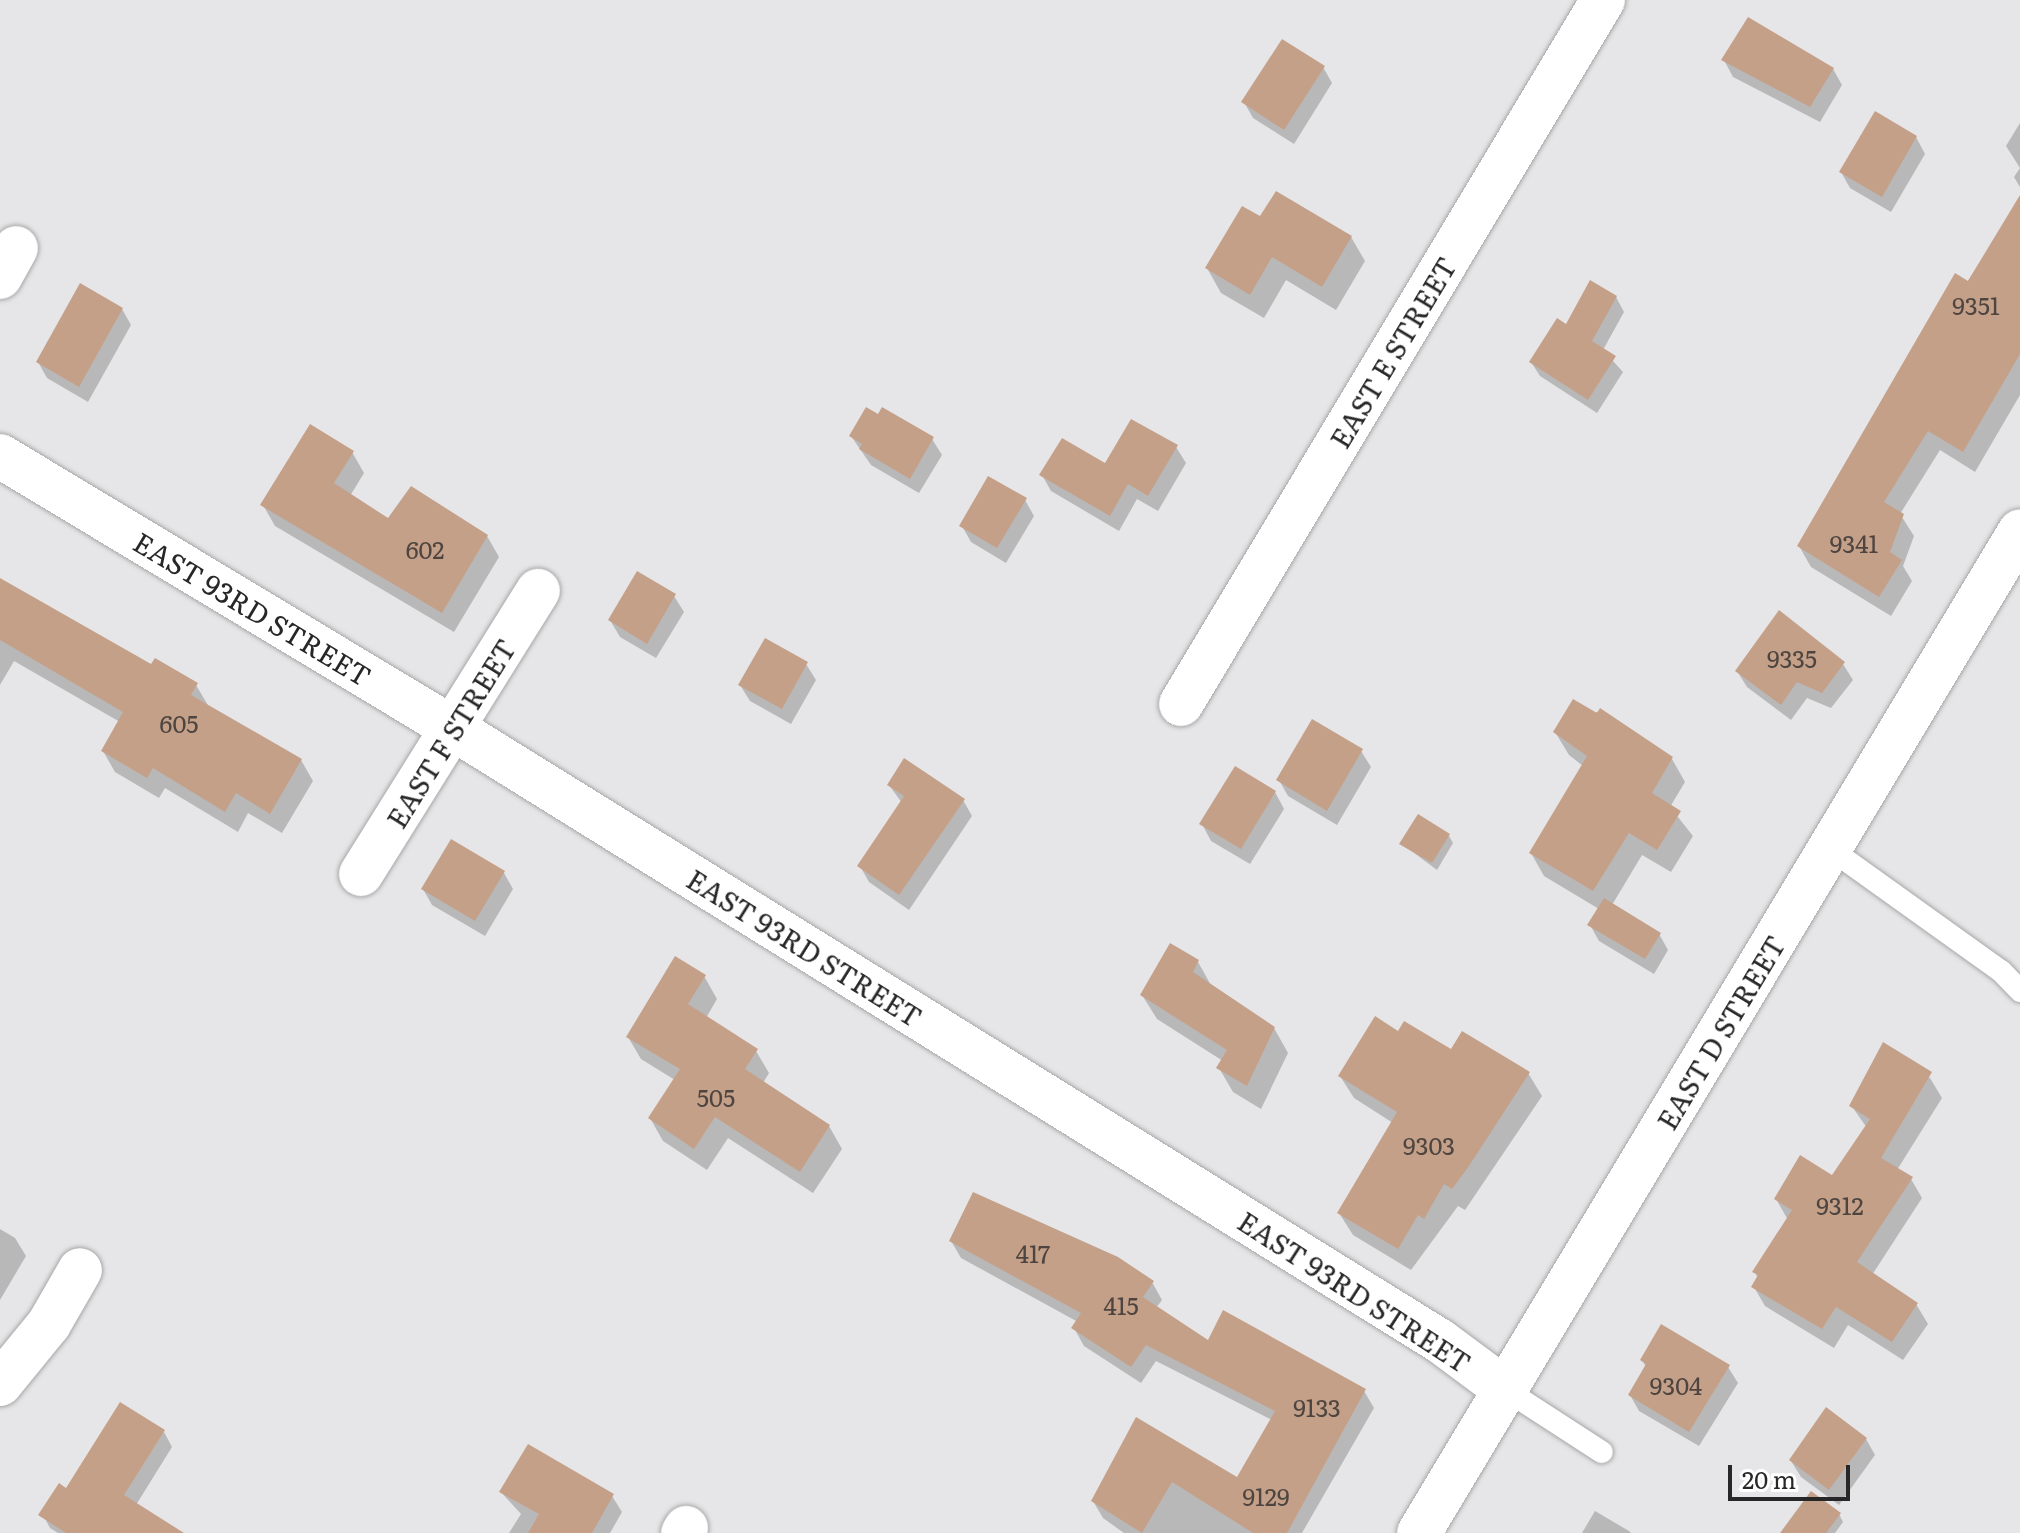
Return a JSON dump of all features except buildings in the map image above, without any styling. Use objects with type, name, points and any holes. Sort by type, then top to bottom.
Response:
[{"type":"street","name":"EAST E STREET","points":[[1181,704],[1603,0]]},
{"type":"street","name":"EAST 93RD STREET","points":[[0,456],[454,729],[1440,1341],[1506,1390]]},
{"type":"street","name":"EAST D STREET","points":[[1419,1533],[2020,531]]},
{"type":"street","name":"EAST F STREET","points":[[361,874],[538,591]]},
{"type":"street","points":[[0,1384],[49,1324],[80,1270]]},
{"type":"lane","points":[[1829,848],[2001,971],[2020,991]]},
{"type":"lane","name":"EAST 93RD STREET","points":[[1506,1390],[1602,1452]]}]
